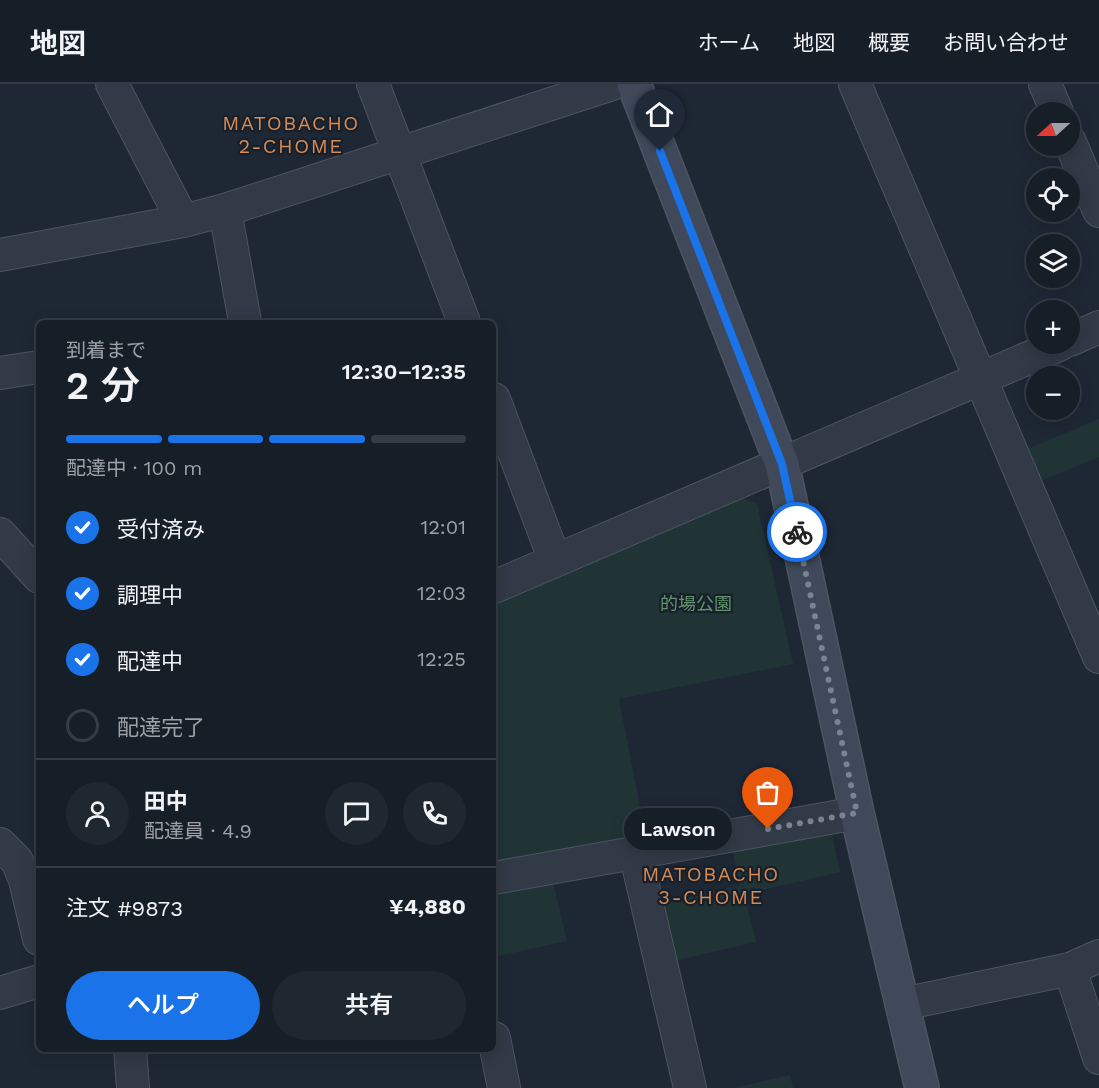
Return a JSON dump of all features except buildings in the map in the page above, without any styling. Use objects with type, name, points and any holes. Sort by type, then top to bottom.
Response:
[{"type":"street","points":[[373,84],[463,320]]},
{"type":"street","points":[[0,255],[183,221],[225,210],[612,84]]},
{"type":"street","points":[[634,84],[782,464],[857,813],[922,1088]]},
{"type":"street","points":[[855,84],[1099,657]]},
{"type":"street","points":[[1045,84],[1053,102]]},
{"type":"street","points":[[121,88],[183,221]]},
{"type":"street","points":[[1076,156],[1099,211]]},
{"type":"street","points":[[225,210],[245,320]]},
{"type":"street","points":[[1080,336],[1099,327]]},
{"type":"street","points":[[496,586],[554,558],[782,464],[1037,354]]},
{"type":"street","points":[[0,373],[36,367]]},
{"type":"street","points":[[496,404],[554,558]]},
{"type":"street","points":[[0,534],[36,574]]},
{"type":"street","points":[[496,878],[857,813]]},
{"type":"street","points":[[0,844],[17,861],[25,880],[36,926]]},
{"type":"street","points":[[635,852],[690,1088]]},
{"type":"street","points":[[903,1004],[1070,969],[1099,956]]},
{"type":"street","points":[[1070,969],[1099,1058]]},
{"type":"street","points":[[0,993],[36,982]]},
{"type":"street","points":[[496,1048],[504,1088]]},
{"type":"street","points":[[130,1052],[133,1088]]},
{"type":"green space","points":[[1099,419],[1099,457],[1038,482],[1025,450]]},
{"type":"green space","name":"的場公園","points":[[744,498],[757,504],[793,664],[619,699],[646,838],[496,866],[496,603],[539,582]]},
{"type":"green space","points":[[831,830],[840,872],[744,894],[756,942],[673,961],[659,904],[740,886],[732,847]]},
{"type":"green space","points":[[552,879],[567,941],[496,957],[496,890]]},
{"type":"green space","points":[[790,1075],[793,1088],[733,1088]]},
{"type":"way so far","points":[[768,829],[857,813],[797,532]]},
{"type":"place","name":"Lawson","points":[[768,829]]},
{"type":"district","name":"MATOBACHO 2-CHOME","points":[[291,134]]},
{"type":"district","name":"MATOBACHO 3-CHOME","points":[[711,886]]},
{"type":"route","points":[[660,151],[782,464],[797,532]]}]
